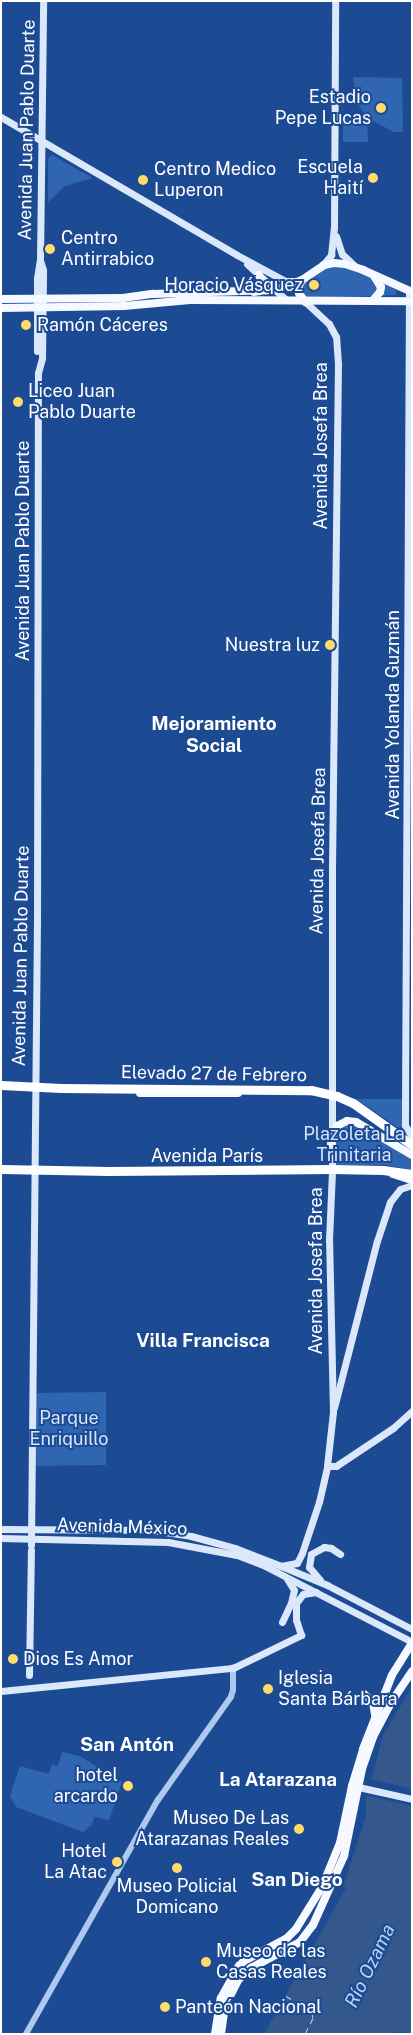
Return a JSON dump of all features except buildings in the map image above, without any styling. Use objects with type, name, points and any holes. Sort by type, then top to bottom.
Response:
[{"type":"highway","name":"Elevado 27 de Febrero","points":[[1,1087],[311,1090],[353,1102],[412,1147]]},
{"type":"highway","points":[[1,1170],[332,1169],[383,1170],[412,1174]]},
{"type":"main road","name":"Avenida Juan Pablo Duarte","points":[[29,1688],[40,592],[39,369],[42,358],[43,270],[40,260],[43,1]]},
{"type":"main road","points":[[319,268],[331,255],[334,228],[335,1]]},
{"type":"main road","points":[[1,117],[285,281],[302,280]]},
{"type":"main road","points":[[334,228],[342,254],[351,264],[362,270]]},
{"type":"main road","points":[[237,255],[285,299]]},
{"type":"main road","points":[[1,299],[123,302],[153,294],[252,293],[276,290],[302,280],[324,265],[334,263],[345,264],[362,270],[410,292]]},
{"type":"main road","points":[[372,274],[381,286],[380,292],[374,299]]},
{"type":"main road","points":[[252,293],[259,291],[263,284],[260,275]]},
{"type":"main road","points":[[302,280],[299,285],[299,293],[305,302]]},
{"type":"main road","name":"Avenida Yolanda Guzmán","points":[[410,292],[405,1125],[412,1139]]},
{"type":"main road","points":[[1,308],[190,300],[285,299],[305,302],[374,299],[411,301]]},
{"type":"main road","name":"Avenida Josefa Brea","points":[[305,302],[329,324],[336,337],[338,364],[332,1171],[329,1240],[333,1412]]},
{"type":"main road","points":[[1,1087],[34,1090],[220,1094],[310,1093],[332,1095],[355,1100],[412,1139]]},
{"type":"main road","points":[[332,1095],[358,1110],[412,1147]]},
{"type":"main road","points":[[331,1143],[337,1126],[347,1121],[356,1122],[412,1155]]},
{"type":"main road","name":"Avenida París","points":[[1,1170],[109,1173],[332,1171],[388,1173],[412,1180]]},
{"type":"main road","points":[[281,1566],[297,1563],[319,1502],[327,1466],[333,1412],[377,1241],[390,1202],[400,1189],[412,1185]]},
{"type":"main road","points":[[327,1466],[336,1466],[393,1428],[412,1411]]},
{"type":"main road","name":"Avenida México","points":[[1,1528],[151,1530],[192,1536],[226,1545],[327,1585],[412,1629]]},
{"type":"main road","name":"Avenida México","points":[[1,1538],[31,1545],[180,1543],[237,1555],[286,1576],[412,1643]]},
{"type":"main road","points":[[327,1585],[314,1575],[309,1567],[309,1558],[314,1551],[324,1547],[331,1548],[340,1554]]},
{"type":"main road","points":[[282,1622],[292,1602],[294,1590],[286,1576]]},
{"type":"main road","points":[[1,1692],[233,1668],[301,1635],[296,1620],[296,1603],[303,1594],[316,1592]]},
{"type":"main road","points":[[215,2034],[221,1998],[239,1966],[244,1961],[287,1938],[296,1929],[322,1887],[340,1843],[358,1787],[375,1718],[392,1675],[412,1643]]},
{"type":"main road","points":[[221,2034],[225,2006],[238,1980],[251,1968],[300,1942],[313,1925],[344,1856],[362,1769],[373,1737],[392,1701],[411,1672],[409,1666],[399,1663]]},
{"type":"main road","points":[[364,1694],[373,1702],[375,1718]]},
{"type":"main road","points":[[358,1787],[412,1800]]},
{"type":"street","points":[[26,2034],[158,1800],[231,1697],[233,1690],[233,1668]]},
{"type":"green space","name":"Estadio Pepe Lucas","points":[[353,77],[402,78],[403,132],[394,132],[367,118],[368,142],[343,142],[343,116],[367,117],[357,103]]},
{"type":"green space","points":[[52,155],[93,178],[65,186],[48,202],[48,158]]},
{"type":"green space","points":[[325,268],[345,268],[370,276],[396,290],[396,295],[308,298],[302,293],[303,284]]},
{"type":"green space","points":[[356,1099],[402,1099],[402,1126],[400,1128],[397,1127]]},
{"type":"green space","name":"Plazoleta La Trinitaria","points":[[355,1124],[412,1159],[412,1170],[385,1165],[334,1165],[335,1132],[342,1125]]},
{"type":"green space","name":"Parque Enriquillo","points":[[106,1392],[106,1465],[32,1466],[33,1393]]},
{"type":"green space","points":[[62,1752],[80,1756],[122,1782],[109,1820],[94,1817],[92,1825],[83,1832],[16,1807],[10,1796],[20,1766],[49,1774],[52,1764],[58,1766]]},
{"type":"water","name":"Río Ozama","points":[[412,1687],[412,2034],[400,2031],[389,2034],[264,2034],[346,1888],[343,1887],[366,1816],[366,1799],[383,1735]]},
{"type":"pier","points":[[369,1779],[412,1789],[412,1806],[365,1795]]},
{"type":"ferry route","points":[[286,1996],[312,2013],[313,2018],[305,2034]]},
{"type":"place","name":"Estadio Pepe Lucas","points":[[381,108]]},
{"type":"place","name":"Escuela Haití","points":[[373,178]]},
{"type":"place","name":"Centro Medico Luperon","points":[[143,180]]},
{"type":"place","name":"Centro Antirrabico","points":[[50,249]]},
{"type":"place","name":"Horacio Vásquez","points":[[314,285]]},
{"type":"place","name":"Ramón Cáceres","points":[[26,325]]},
{"type":"place","name":"Liceo Juan Pablo Duarte","points":[[18,402]]},
{"type":"place","name":"Nuestra luz","points":[[330,645]]},
{"type":"place","name":"Dios Es Amor","points":[[13,1659]]},
{"type":"place","name":"Iglesia Santa Bárbara","points":[[268,1689]]},
{"type":"place","name":"hotel arcardo","points":[[128,1786]]},
{"type":"place","name":"Museo De Las Atarazanas Reales","points":[[299,1829]]},
{"type":"place","name":"Hotel La Atac","points":[[117,1862]]},
{"type":"place","name":"Museo Policial Domicano","points":[[177,1868]]},
{"type":"place","name":"Museo de las Casas Reales","points":[[206,1962]]},
{"type":"place","name":"Panteón Nacional","points":[[165,2007]]},
{"type":"district","name":"Mejoramiento Social","points":[[214,735]]},
{"type":"district","name":"Villa Francisca","points":[[203,1341]]},
{"type":"district","name":"San Antón","points":[[127,1745]]},
{"type":"district","name":"La Atarazana","points":[[278,1780]]},
{"type":"district","name":"San Diego","points":[[297,1880]]}]
